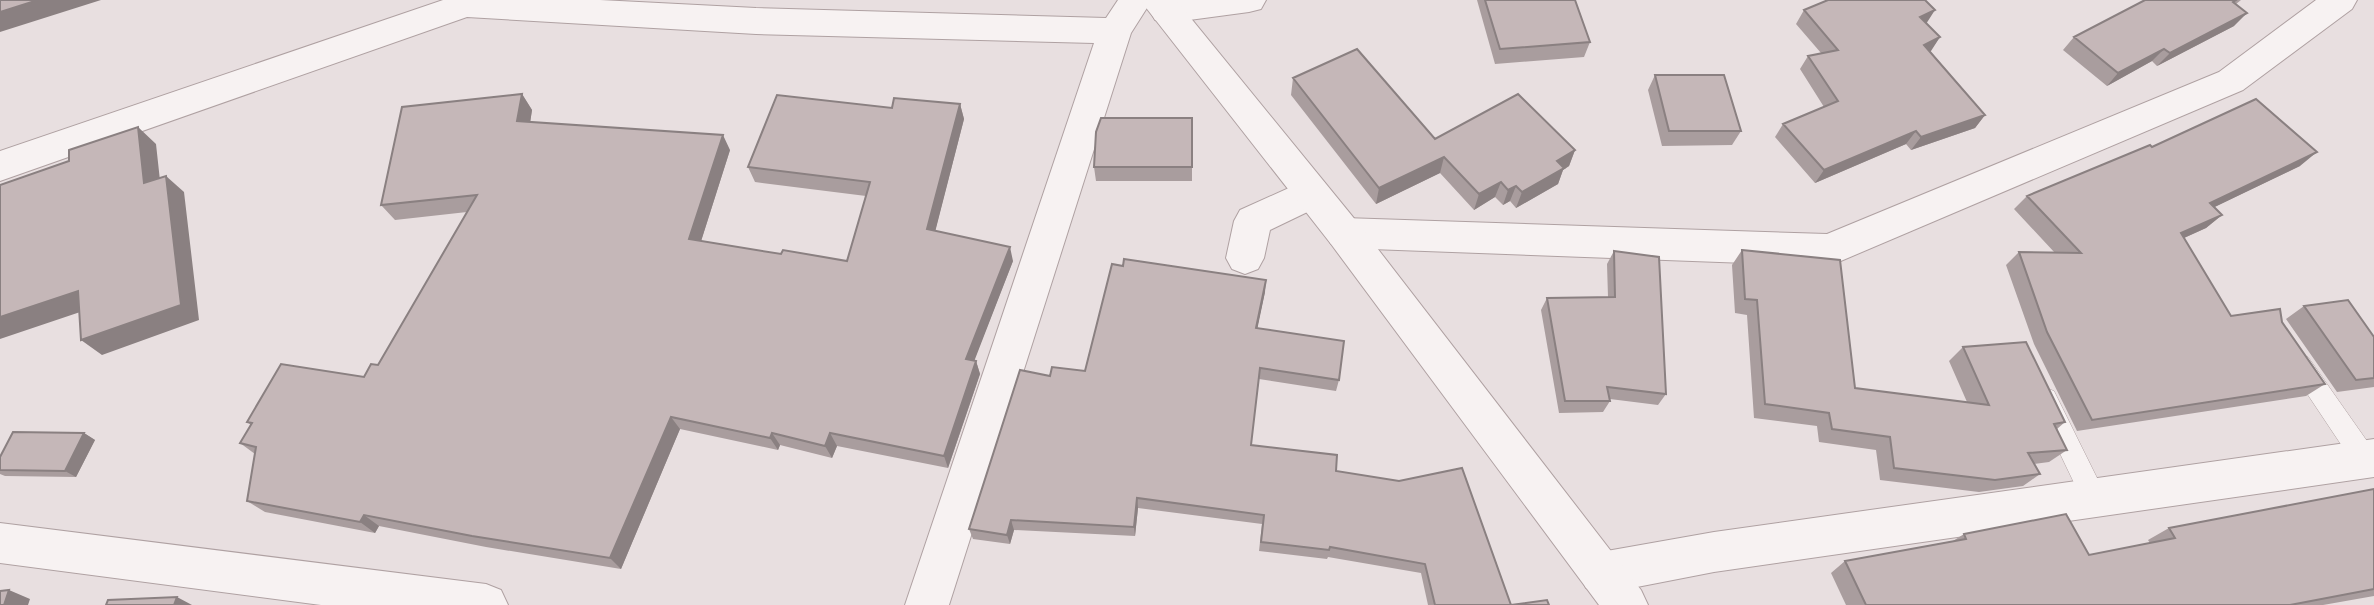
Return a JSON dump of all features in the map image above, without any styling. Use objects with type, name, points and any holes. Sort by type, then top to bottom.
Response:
[{"type":"street","points":[[0,166],[473,2],[756,21],[1143,11],[1249,0]]},
{"type":"street","points":[[1344,233],[1829,250],[2231,81],[2340,0]]},
{"type":"street","points":[[1143,11],[1311,193],[1344,233],[1614,589],[1714,552],[2369,459]]},
{"type":"street","points":[[927,605],[1143,11]]},
{"type":"street","points":[[1245,258],[1253,221],[1311,193]]},
{"type":"street","points":[[0,543],[486,605]]},
{"type":"lane","points":[[2290,349],[2369,459]]},
{"type":"lane","points":[[2035,376],[2094,498]]},
{"type":"building","points":[[0,0],[38,0],[0,12]]},
{"type":"building","points":[[1485,0],[1575,0],[1590,42],[1500,49]]},
{"type":"building","points":[[1828,0],[1925,0],[1935,10],[1920,17],[1940,37],[1924,45],[1985,115],[1921,137],[1916,131],[1824,170],[1783,124],[1838,101],[1808,56],[1838,50],[1804,10]]},
{"type":"building","points":[[2145,0],[2236,0],[2233,2],[2247,13],[2170,53],[2164,49],[2118,73],[2074,37]]},
{"type":"building","points":[[1357,49],[1435,139],[1518,94],[1575,150],[1557,161],[1564,168],[1522,192],[1516,186],[1508,190],[1501,182],[1479,194],[1444,157],[1379,188],[1293,78]]},
{"type":"building","points":[[1655,75],[1724,75],[1741,131],[1669,131]]},
{"type":"building","points":[[522,94],[517,121],[723,135],[689,239],[781,254],[783,250],[847,261],[870,182],[748,167],[777,95],[892,108],[894,98],[960,104],[927,229],[1010,247],[966,359],[976,361],[944,456],[830,433],[825,446],[772,433],[770,438],[671,417],[610,558],[364,515],[360,522],[247,501],[256,447],[240,443],[252,423],[247,422],[281,364],[364,377],[371,364],[378,365],[477,195],[381,205],[402,107]]},
{"type":"building","points":[[2256,99],[2317,152],[2210,203],[2222,215],[2181,233],[2231,316],[2280,309],[2282,322],[2325,384],[2092,420],[2047,332],[2019,252],[2081,253],[2027,196],[2150,145],[2152,147]]},
{"type":"building","points":[[1101,118],[1192,118],[1192,167],[1094,167],[1096,132]]},
{"type":"building","points":[[138,127],[144,183],[166,176],[181,305],[81,340],[78,291],[0,317],[0,185],[69,161],[69,150]]},
{"type":"building","points":[[1742,250],[1840,260],[1855,388],[1989,405],[1963,347],[2026,342],[2065,422],[2054,424],[2067,450],[2028,453],[2040,474],[1995,480],[1894,468],[1890,437],[1832,429],[1829,413],[1765,404],[1757,300],[1745,299]]},
{"type":"building","points":[[1614,251],[1659,257],[1666,394],[1607,387],[1610,401],[1565,401],[1547,298],[1615,297]]},
{"type":"building","points":[[1124,259],[1266,280],[1256,328],[1344,341],[1339,380],[1260,368],[1251,445],[1337,455],[1336,471],[1399,481],[1462,468],[1511,605],[1435,605],[1425,564],[1330,547],[1329,550],[1261,542],[1264,515],[1137,498],[1134,527],[1011,520],[1007,535],[969,529],[1020,370],[1050,376],[1052,367],[1085,371],[1112,264],[1123,266]]},
{"type":"building","points":[[2348,300],[2374,337],[2374,378],[2356,380],[2304,306]]},
{"type":"building","points":[[13,432],[84,433],[65,471],[0,470],[0,457]]},
{"type":"building","points":[[2374,489],[2374,589],[2290,605],[1866,605],[1845,561],[1966,539],[1964,534],[2066,514],[2089,555],[2175,538],[2169,528]]},
{"type":"building","points":[[9,590],[4,605],[0,605],[0,591]]},
{"type":"building","points":[[177,597],[174,605],[106,605],[108,600]]},
{"type":"building","points":[[1547,600],[1549,605],[1511,605]]}]
